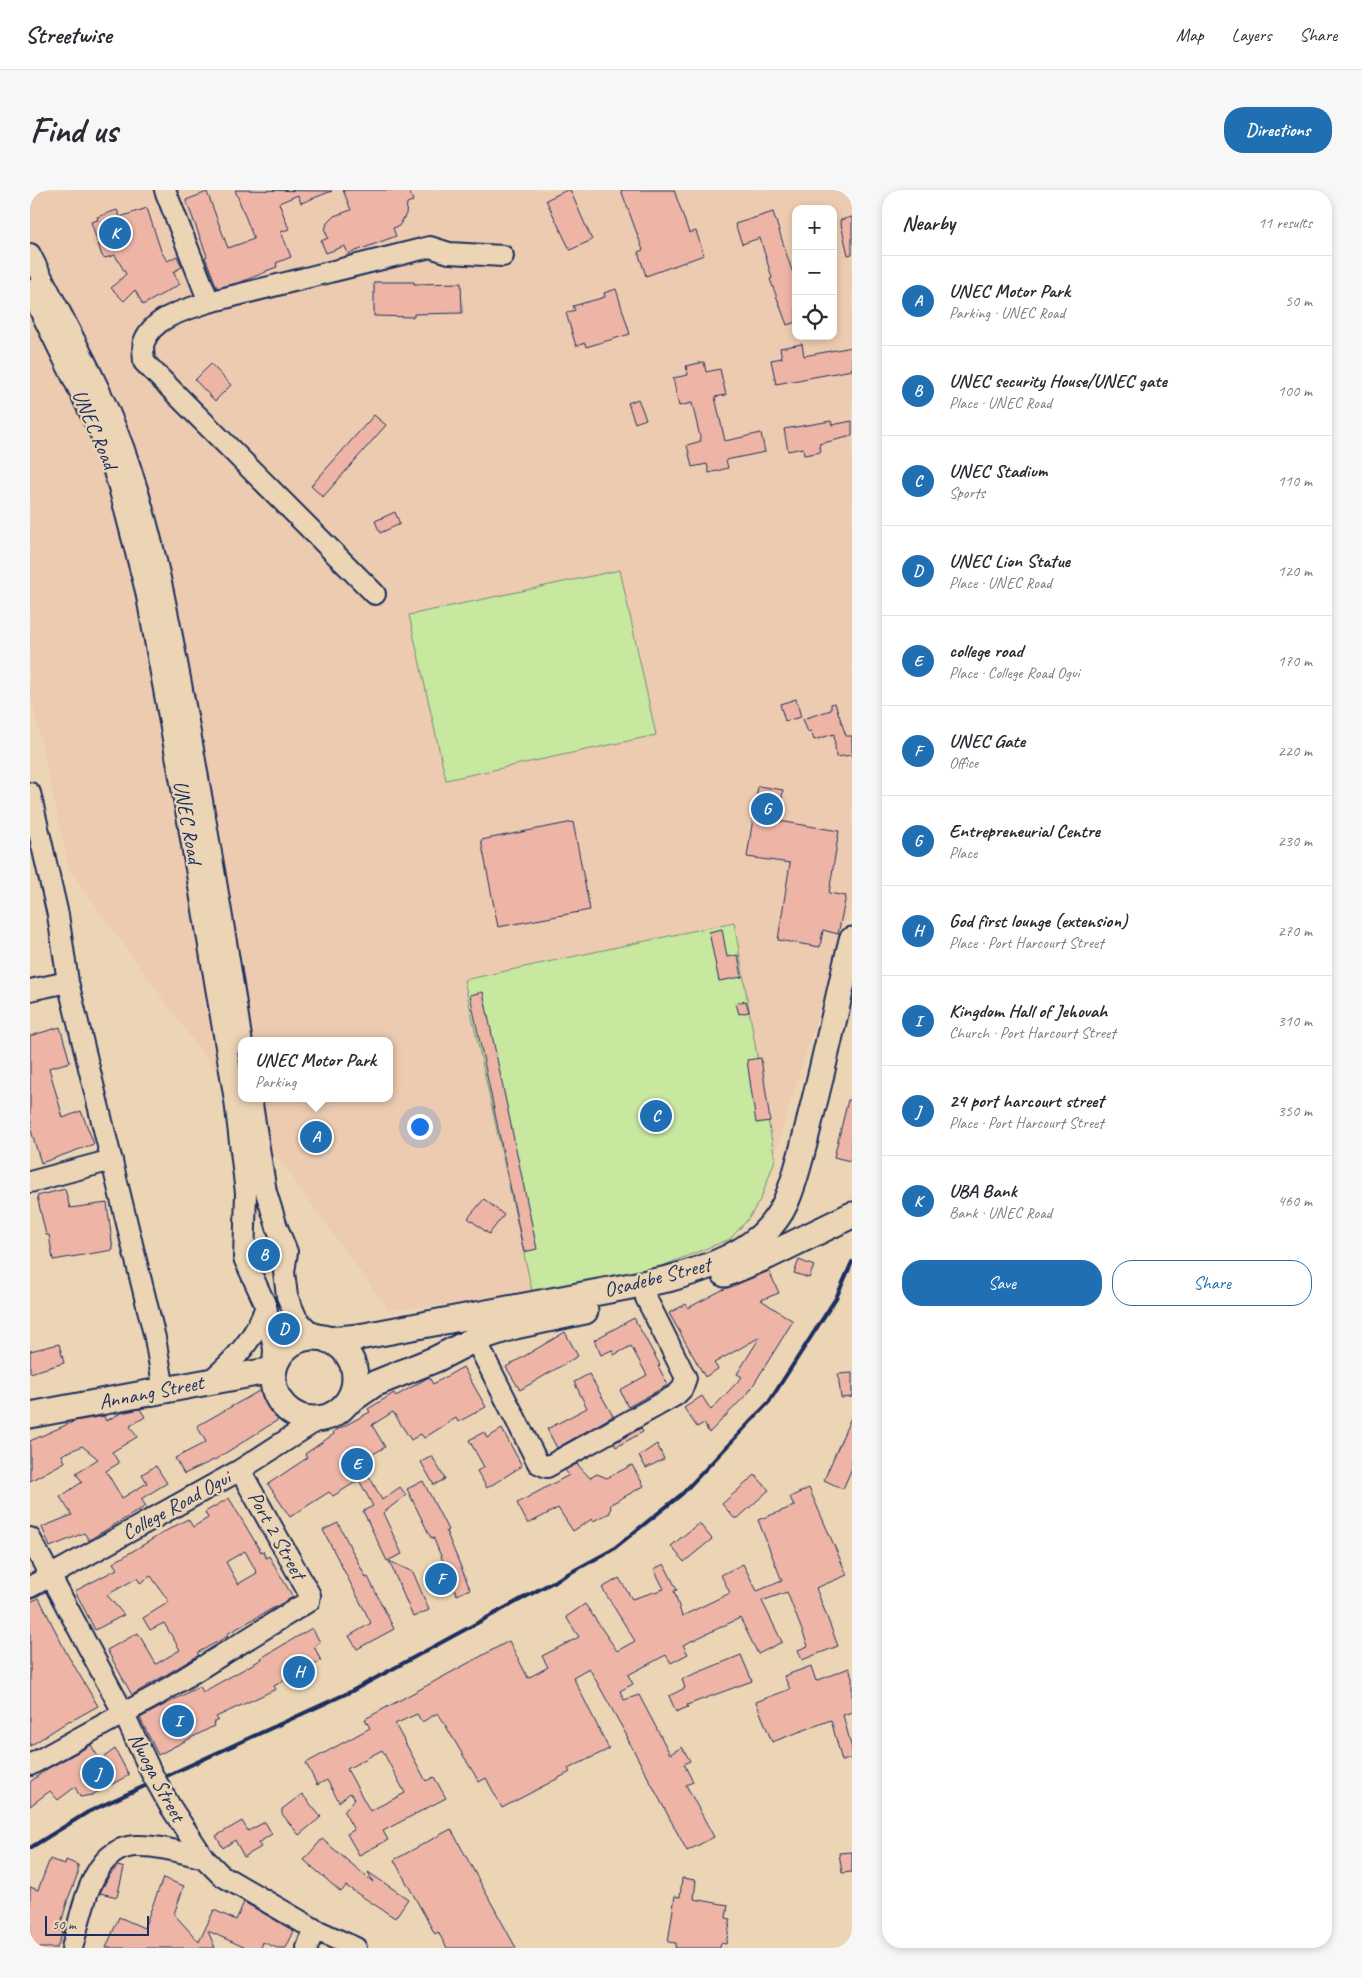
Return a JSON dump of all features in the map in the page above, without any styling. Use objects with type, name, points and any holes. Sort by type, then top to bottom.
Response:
[{"type":"main road","name":"Osadebe Street","points":[[328,1340],[359,1337],[668,1279],[726,1259],[752,1243],[768,1229],[787,1200],[799,1162],[852,940]]},
{"type":"main road","name":"Osadebe Street","points":[[348,1402],[374,1384],[436,1359],[475,1339],[515,1326],[646,1298],[704,1283],[778,1251],[852,1215]]},
{"type":"main road","points":[[768,1229],[778,1251]]},
{"type":"main road","points":[[310,1338],[328,1340],[338,1345],[347,1354],[353,1365],[356,1378],[354,1390],[348,1402],[339,1411],[330,1416],[308,1419],[296,1415],[286,1408],[279,1398],[274,1387],[273,1370],[282,1352],[292,1344],[310,1338]]},
{"type":"main road","name":"Annang Street","points":[[30,1416],[273,1370]]},
{"type":"street","points":[[166,190],[209,302]]},
{"type":"street","points":[[375,594],[144,362],[144,343],[155,325],[176,314],[209,302],[430,247],[450,253],[503,256]]},
{"type":"street","name":"UNEC Road","points":[[30,254],[117,432],[133,476],[152,544],[171,625],[214,922],[246,1193],[244,1258],[266,1306],[274,1349],[273,1370]]},
{"type":"street","name":"UNEC Road","points":[[30,290],[104,442],[120,486],[146,590],[214,922],[240,1037]]},
{"type":"street","points":[[30,793],[58,915],[68,982],[155,1338],[164,1390]]},
{"type":"street","points":[[30,990],[68,982]]},
{"type":"street","points":[[252,1102],[266,1192],[276,1227],[288,1252],[284,1272],[287,1296],[297,1319],[309,1331],[328,1340]]},
{"type":"street","points":[[30,1182],[112,1160]]},
{"type":"street","name":"Osadebe Street","points":[[475,1339],[538,1463],[547,1468],[676,1395],[682,1389],[686,1378],[646,1298]]},
{"type":"street","points":[[210,1381],[234,1360],[244,1347],[262,1317],[266,1306]]},
{"type":"street","name":"College Road Ogui","points":[[30,1587],[240,1470],[319,1419]]},
{"type":"street","name":"Port 2 Street","points":[[124,1714],[309,1601],[310,1595],[240,1470]]},
{"type":"street","name":"Nwoga Street","points":[[30,1538],[51,1574],[170,1806],[204,1858],[221,1875],[314,1929],[356,1948]]},
{"type":"street","points":[[30,1765],[124,1714]]},
{"type":"street","points":[[72,1948],[94,1878],[104,1860],[110,1854],[119,1849],[136,1846],[204,1858]]},
{"type":"street","points":[[307,1948],[314,1929]]},
{"type":"shaded area","points":[[30,190],[852,190],[852,904],[761,1198],[616,1289],[388,1310],[69,869],[30,692]]},
{"type":"green space","points":[[620,570],[656,735],[446,780],[409,615]]},
{"type":"green space","points":[[734,922],[775,1160],[761,1198],[749,1218],[730,1239],[652,1270],[533,1295],[464,980]]},
{"type":"building","points":[[235,190],[332,191],[301,203],[298,195],[279,203],[289,229],[281,232],[291,257],[276,263],[277,267],[266,272],[241,282],[217,288],[186,200],[207,192],[228,248],[254,239]]},
{"type":"building","points":[[343,190],[409,190],[413,201],[407,203],[406,214],[399,226],[393,228],[396,236],[348,254],[345,246],[326,253],[321,241],[328,238],[325,230],[327,223],[334,216],[351,210]]},
{"type":"building","points":[[570,190],[592,240],[570,250],[546,200]]},
{"type":"building","points":[[621,190],[674,190],[689,233],[696,231],[704,255],[646,276],[638,252],[643,250]]},
{"type":"building","points":[[147,208],[161,251],[167,261],[177,256],[182,267],[173,272],[180,284],[143,305],[135,290],[124,301],[111,288],[126,274],[115,255],[105,258],[102,256],[91,222],[98,220],[97,217],[117,210],[120,217]]},
{"type":"building","points":[[773,212],[792,271],[792,323],[787,325],[770,279],[772,278],[760,238],[742,244],[735,224]]},
{"type":"building","points":[[852,217],[852,254],[848,255],[840,220]]},
{"type":"building","points":[[374,282],[414,282],[414,284],[461,283],[462,313],[414,314],[414,317],[374,316]]},
{"type":"building","points":[[616,289],[630,334],[586,347],[585,343],[576,346],[566,313],[575,310],[573,306],[605,297],[604,293]]},
{"type":"building","points":[[802,344],[804,356],[852,347],[852,370],[776,384],[771,360],[782,358],[780,348]]},
{"type":"building","points":[[704,362],[706,372],[720,369],[726,395],[715,397],[725,441],[761,433],[765,452],[726,460],[728,468],[709,473],[707,464],[692,467],[687,445],[701,441],[692,403],[679,406],[673,378],[688,375],[686,366]]},
{"type":"building","points":[[211,364],[231,385],[215,401],[195,380]]},
{"type":"building","points":[[638,399],[646,419],[635,423],[628,403]]},
{"type":"building","points":[[374,415],[386,425],[323,497],[311,486]]},
{"type":"building","points":[[831,421],[832,425],[852,421],[852,436],[819,444],[821,452],[804,455],[803,448],[788,451],[784,429]]},
{"type":"building","points":[[395,512],[400,524],[380,533],[375,521]]},
{"type":"building","points":[[796,699],[801,717],[785,721],[780,704]]},
{"type":"building","points":[[835,703],[846,736],[852,736],[852,755],[836,757],[834,734],[814,740],[811,731],[808,732],[803,719],[831,710],[831,704]]},
{"type":"building","points":[[758,786],[783,790],[779,821],[839,831],[829,893],[846,896],[838,934],[823,930],[820,947],[778,940],[790,863],[747,857]]},
{"type":"building","points":[[573,822],[590,910],[498,927],[481,840]]},
{"type":"building","points":[[722,929],[727,957],[738,955],[742,977],[719,981],[709,932]]},
{"type":"building","points":[[483,992],[537,1249],[524,1252],[470,995]]},
{"type":"building","points":[[746,1001],[749,1012],[739,1014],[736,1003]]},
{"type":"building","points":[[60,1027],[70,1062],[49,1068],[63,1118],[81,1111],[94,1144],[41,1163],[30,1127],[32,1127],[30,1118],[30,1036]]},
{"type":"building","points":[[761,1058],[770,1121],[756,1123],[747,1060]]},
{"type":"building","points":[[848,1100],[852,1100],[852,1152],[850,1161],[834,1157]]},
{"type":"building","points":[[65,1189],[70,1208],[107,1203],[113,1250],[53,1260],[49,1235],[46,1235],[37,1196]]},
{"type":"building","points":[[484,1199],[504,1215],[489,1234],[468,1218]]},
{"type":"building","points":[[261,1239],[272,1246],[275,1253],[273,1265],[268,1272],[262,1268],[256,1256],[256,1246]]},
{"type":"building","points":[[799,1260],[814,1266],[809,1278],[794,1273]]},
{"type":"building","points":[[769,1271],[779,1293],[761,1300],[793,1321],[749,1392],[709,1433],[704,1423],[697,1427],[684,1408],[702,1396],[711,1410],[742,1377],[737,1374],[760,1337],[714,1363],[718,1369],[705,1377],[669,1313],[686,1304],[688,1308],[722,1290]]},
{"type":"building","points":[[634,1318],[660,1365],[658,1366],[668,1385],[628,1407],[620,1390],[647,1375],[631,1346],[614,1355],[612,1350],[601,1355],[594,1340]]},
{"type":"building","points":[[565,1332],[578,1356],[520,1390],[506,1367]]},
{"type":"building","points":[[59,1344],[64,1363],[30,1373],[30,1351]]},
{"type":"building","points":[[463,1367],[486,1407],[458,1422],[456,1418],[424,1438],[421,1434],[411,1440],[393,1412],[372,1425],[385,1447],[361,1461],[382,1500],[400,1487],[406,1495],[383,1513],[402,1554],[387,1561],[363,1511],[373,1506],[359,1480],[333,1496],[329,1492],[290,1517],[268,1484],[307,1458],[305,1454],[334,1434],[333,1432],[370,1412],[368,1409],[394,1393],[396,1396],[429,1377],[433,1384]]},
{"type":"building","points":[[852,1373],[852,1397],[841,1398],[838,1374]]},
{"type":"building","points":[[589,1374],[613,1416],[557,1448],[547,1429],[587,1408],[574,1382]]},
{"type":"building","points":[[259,1391],[267,1405],[271,1403],[281,1418],[216,1459],[184,1474],[175,1458],[206,1442],[197,1426]]},
{"type":"building","points":[[140,1409],[145,1417],[130,1426],[137,1437],[112,1452],[119,1463],[106,1471],[122,1498],[147,1483],[142,1474],[156,1466],[167,1483],[141,1499],[146,1506],[89,1540],[84,1533],[50,1547],[42,1527],[72,1515],[60,1497],[82,1482],[76,1473],[98,1459],[82,1446],[62,1455],[65,1462],[30,1481],[30,1441],[75,1421],[104,1416],[106,1421],[121,1413]]},
{"type":"building","points":[[852,1415],[852,1468],[843,1489],[824,1480]]},
{"type":"building","points":[[641,1428],[643,1432],[616,1447],[614,1443]]},
{"type":"building","points":[[502,1429],[522,1466],[487,1488],[477,1471],[484,1467],[469,1440],[484,1432],[487,1438]]},
{"type":"building","points":[[657,1444],[664,1459],[646,1468],[639,1456]]},
{"type":"building","points":[[432,1456],[445,1479],[434,1485],[421,1462]]},
{"type":"building","points":[[577,1464],[590,1478],[597,1474],[607,1478],[632,1465],[644,1486],[611,1504],[610,1513],[593,1521],[592,1519],[573,1531],[558,1508],[528,1524],[517,1503],[569,1475],[565,1470]]},
{"type":"building","points":[[755,1475],[769,1490],[738,1518],[734,1518],[722,1504]]},
{"type":"building","points":[[423,1481],[448,1530],[446,1531],[470,1589],[457,1595],[433,1537],[431,1538],[407,1489]]},
{"type":"building","points":[[809,1488],[847,1575],[816,1588],[838,1646],[802,1660],[798,1650],[808,1646],[787,1592],[762,1601],[782,1642],[758,1654],[740,1618],[683,1645],[688,1654],[671,1663],[666,1655],[628,1675],[633,1684],[620,1691],[624,1700],[639,1695],[670,1754],[682,1747],[690,1761],[684,1764],[693,1782],[686,1785],[714,1837],[687,1851],[589,1668],[573,1677],[609,1749],[568,1769],[570,1772],[502,1808],[486,1778],[479,1782],[438,1713],[422,1722],[417,1714],[395,1724],[426,1781],[434,1777],[446,1798],[383,1831],[388,1840],[359,1855],[347,1834],[354,1830],[344,1812],[355,1799],[350,1793],[339,1802],[327,1780],[317,1785],[306,1763],[370,1728],[365,1719],[509,1641],[528,1678],[548,1667],[542,1656],[579,1637],[566,1617],[585,1604],[617,1651],[635,1641],[602,1588],[619,1578],[632,1599],[664,1589],[654,1569],[664,1564],[677,1590],[674,1591],[682,1616],[730,1593],[721,1575],[743,1564],[757,1591],[782,1581],[758,1520],[794,1506],[790,1497]],"holes":[[[382,1750],[405,1793],[370,1811],[347,1769]]]},
{"type":"building","points":[[229,1498],[261,1552],[263,1551],[266,1558],[269,1556],[293,1597],[227,1634],[228,1636],[197,1653],[199,1655],[132,1695],[107,1650],[138,1633],[156,1664],[180,1650],[164,1623],[150,1630],[143,1618],[169,1602],[151,1576],[140,1583],[137,1578],[107,1595],[124,1615],[95,1630],[75,1591],[117,1569],[113,1563],[171,1528],[188,1519],[193,1527],[208,1518],[205,1512]],"holes":[[[245,1551],[257,1573],[238,1584],[226,1562]]]},
{"type":"building","points":[[338,1523],[394,1629],[357,1649],[349,1636],[371,1623],[323,1530]]},
{"type":"building","points":[[699,1523],[712,1539],[684,1562],[671,1546]]},
{"type":"building","points":[[389,1561],[413,1572],[429,1610],[413,1617]]},
{"type":"building","points":[[39,1598],[67,1654],[98,1706],[70,1720],[30,1746],[30,1602]]},
{"type":"building","points":[[312,1628],[320,1642],[314,1646],[321,1661],[314,1665],[315,1668],[291,1679],[289,1677],[274,1686],[276,1689],[216,1717],[218,1720],[213,1723],[214,1726],[158,1755],[140,1718],[200,1686],[203,1692]]},
{"type":"building","points":[[741,1655],[752,1681],[687,1705],[688,1707],[676,1712],[669,1696],[685,1688],[682,1679]]},
{"type":"building","points":[[811,1666],[816,1681],[849,1668],[852,1677],[852,1712],[843,1715],[852,1749],[852,1758],[842,1761],[831,1720],[772,1742],[756,1702],[790,1689],[784,1676]]},
{"type":"building","points":[[91,1745],[100,1760],[115,1749],[129,1775],[92,1795],[80,1797],[75,1787],[58,1800],[50,1791],[30,1806],[30,1782],[47,1769]]},
{"type":"building","points":[[302,1794],[321,1817],[299,1835],[282,1814],[282,1809]]},
{"type":"building","points":[[242,1821],[248,1831],[265,1822],[272,1834],[258,1843],[261,1847],[244,1857],[235,1840],[223,1848],[216,1836]]},
{"type":"building","points":[[451,1829],[516,1948],[447,1948],[438,1932],[435,1934],[394,1860]]},
{"type":"building","points":[[322,1839],[373,1882],[368,1872],[408,1899],[395,1918],[346,1886],[341,1892],[304,1860]]},
{"type":"building","points":[[852,1852],[852,1872],[842,1873],[839,1853]]},
{"type":"building","points":[[50,1859],[65,1865],[66,1860],[78,1865],[78,1873],[59,1930],[63,1931],[57,1948],[30,1948],[30,1887],[38,1890]]},
{"type":"building","points":[[118,1866],[124,1868],[117,1897],[100,1893],[109,1876]]},
{"type":"building","points":[[163,1878],[184,1886],[174,1914],[199,1942],[214,1910],[236,1920],[244,1902],[294,1931],[286,1948],[277,1948],[263,1942],[261,1948],[246,1948],[208,1931],[215,1948],[106,1948],[119,1917],[144,1928]]},
{"type":"building","points":[[682,1878],[696,1880],[694,1899],[728,1905],[726,1918],[731,1919],[726,1944],[721,1943],[720,1948],[675,1948],[676,1943],[668,1942],[675,1896],[680,1897]]},
{"type":"railway","points":[[30,1848],[88,1812],[350,1692],[612,1550],[682,1494],[769,1402],[836,1298],[852,1262]]},
{"type":"place","name":"UBA Bank","points":[[115,233]]},
{"type":"place","name":"Entrepreneurial Centre","points":[[767,809]]},
{"type":"place","name":"UNEC Stadium","points":[[656,1116]]},
{"type":"place","name":"UNEC Motor Park","points":[[316,1137]]},
{"type":"place","name":"UNEC security House/UNEC gate","points":[[264,1255]]},
{"type":"place","name":"UNEC Lion Statue","points":[[284,1329]]},
{"type":"place","name":"college road","points":[[357,1464]]},
{"type":"place","name":"UNEC Gate","points":[[441,1579]]},
{"type":"place","name":"God first lounge (extension)","points":[[299,1672]]},
{"type":"place","name":"Kingdom Hall of Jehovah","points":[[178,1721]]},
{"type":"place","name":"24 port harcourt street","points":[[98,1773]]}]
